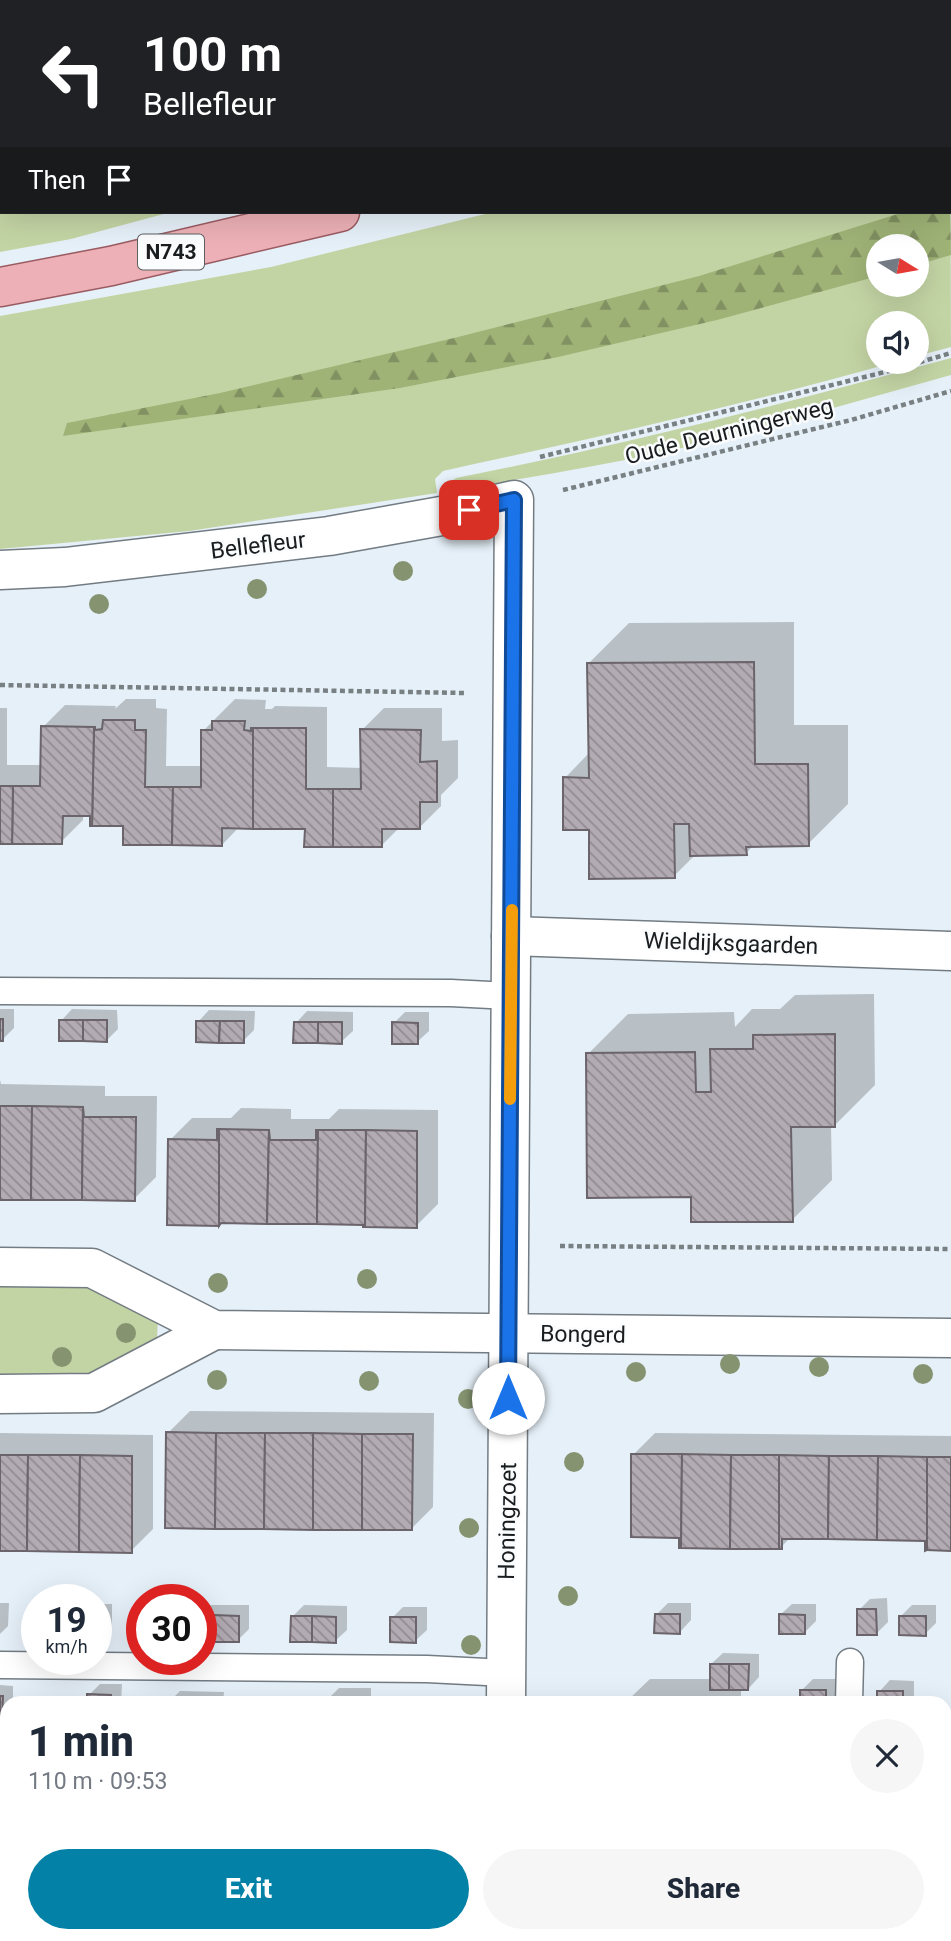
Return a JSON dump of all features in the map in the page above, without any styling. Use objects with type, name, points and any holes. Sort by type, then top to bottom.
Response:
[{"type":"main road","name":"N743","points":[[0,287],[111,266],[332,214]]},
{"type":"street","name":"Bellefleur","points":[[0,570],[65,567],[329,536],[514,500]]},
{"type":"street","name":"Honingzoet","points":[[506,1688],[514,500]]},
{"type":"street","name":"Wieldijksgaarden","points":[[511,936],[951,951]]},
{"type":"street","name":"Bongerd","points":[[0,1268],[92,1268],[214,1330],[951,1338]]},
{"type":"street","name":"Bongerd","points":[[0,1394],[94,1393],[214,1330]]},
{"type":"lane","points":[[0,990],[437,992],[510,996]]},
{"type":"lane","points":[[849,1662],[849,1696]]},
{"type":"lane","points":[[0,1665],[428,1669],[506,1688]]},
{"type":"path","points":[[527,459],[577,449],[951,353]]},
{"type":"path","name":"Oude Deurningerweg","points":[[514,500],[851,419],[951,391]]},
{"type":"path","points":[[0,685],[513,694]]},
{"type":"path","points":[[509,1245],[951,1249]]},
{"type":"green space","points":[[0,214],[164,214],[71,239],[0,252]]},
{"type":"green space","points":[[485,214],[951,214],[951,347],[929,353],[929,311],[866,311],[866,370],[670,420],[443,471],[435,479],[437,493],[189,531],[0,549],[0,316],[271,267]]},
{"type":"green space","points":[[898,214],[950,214],[951,255],[929,261],[929,234],[866,234],[866,279],[717,320],[558,357],[400,388],[63,436],[67,423],[220,393],[699,276]]},
{"type":"green space","points":[[951,358],[951,375],[678,449],[448,491],[456,478],[581,452],[891,374],[929,374],[929,364]]},
{"type":"green space","points":[[0,1280],[88,1280],[158,1319],[157,1338],[95,1379],[0,1379]]},
{"type":"building","points":[[754,662],[755,764],[808,764],[809,846],[746,847],[747,855],[690,856],[689,824],[674,824],[675,878],[589,879],[589,830],[563,830],[563,777],[589,778],[587,663]]},
{"type":"building","points":[[103,720],[135,720],[135,730],[146,730],[145,787],[173,787],[172,845],[123,845],[123,826],[92,826],[94,727],[95,730],[102,729]]},
{"type":"building","points":[[212,721],[245,721],[244,730],[251,731],[253,728],[253,829],[222,828],[222,846],[172,845],[173,787],[201,787],[201,730],[212,730]]},
{"type":"building","points":[[41,726],[94,727],[92,826],[90,816],[63,816],[62,844],[12,844],[13,786],[40,786]]},
{"type":"building","points":[[253,728],[306,728],[306,789],[333,789],[333,847],[304,847],[305,829],[253,829]]},
{"type":"building","points":[[360,729],[421,730],[420,762],[437,761],[437,802],[420,802],[420,829],[382,829],[382,847],[333,847],[333,789],[361,789]]},
{"type":"building","points":[[0,786],[13,786],[12,844],[0,844]]},
{"type":"building","points":[[0,1019],[3,1019],[3,1041],[0,1041]]},
{"type":"building","points":[[59,1020],[83,1020],[83,1041],[59,1041]]},
{"type":"building","points":[[83,1020],[107,1020],[107,1042],[83,1041]]},
{"type":"building","points":[[196,1021],[220,1021],[219,1043],[196,1042]]},
{"type":"building","points":[[220,1021],[244,1021],[244,1043],[219,1043]]},
{"type":"building","points":[[294,1022],[318,1022],[318,1043],[293,1043]]},
{"type":"building","points":[[318,1022],[342,1022],[342,1044],[318,1043]]},
{"type":"building","points":[[392,1022],[418,1023],[418,1044],[392,1044]]},
{"type":"building","points":[[835,1034],[835,1127],[791,1127],[793,1222],[691,1222],[691,1197],[587,1198],[586,1053],[695,1052],[696,1092],[711,1092],[710,1049],[753,1049],[753,1035]]},
{"type":"building","points":[[0,1106],[32,1106],[31,1200],[0,1200]]},
{"type":"building","points":[[32,1106],[83,1107],[82,1200],[31,1200]]},
{"type":"building","points":[[83,1107],[84,1117],[136,1117],[135,1201],[82,1200]]},
{"type":"building","points":[[217,1129],[219,1226],[167,1225],[168,1139],[217,1140]]},
{"type":"building","points":[[219,1129],[269,1130],[267,1224],[221,1223],[219,1226]]},
{"type":"building","points":[[269,1130],[270,1140],[316,1140],[318,1130],[317,1224],[267,1224]]},
{"type":"building","points":[[318,1130],[366,1130],[365,1227],[317,1224]]},
{"type":"building","points":[[366,1130],[417,1131],[417,1228],[365,1227]]},
{"type":"building","points":[[166,1432],[216,1433],[215,1529],[165,1528]]},
{"type":"building","points":[[216,1433],[265,1433],[264,1529],[215,1529]]},
{"type":"building","points":[[265,1433],[313,1433],[313,1530],[264,1529]]},
{"type":"building","points":[[313,1433],[362,1434],[362,1530],[313,1530]]},
{"type":"building","points":[[362,1434],[413,1434],[412,1530],[362,1530]]},
{"type":"building","points":[[631,1454],[682,1454],[681,1548],[679,1538],[631,1537]]},
{"type":"building","points":[[682,1454],[731,1455],[730,1549],[681,1548]]},
{"type":"building","points":[[0,1455],[28,1455],[27,1551],[0,1551]]},
{"type":"building","points":[[28,1455],[80,1455],[79,1552],[27,1551]]},
{"type":"building","points":[[80,1455],[132,1456],[132,1553],[79,1552]]},
{"type":"building","points":[[731,1455],[779,1455],[779,1549],[730,1549]]},
{"type":"building","points":[[779,1455],[829,1456],[828,1539],[782,1539],[782,1549],[779,1549]]},
{"type":"building","points":[[829,1456],[878,1456],[877,1540],[828,1539]]},
{"type":"building","points":[[878,1456],[927,1457],[927,1550],[925,1551],[925,1541],[877,1540]]},
{"type":"building","points":[[927,1457],[951,1457],[951,1551],[927,1550]]},
{"type":"building","points":[[857,1609],[876,1609],[877,1635],[857,1635]]},
{"type":"building","points":[[655,1614],[680,1614],[680,1634],[654,1633]]},
{"type":"building","points":[[779,1614],[805,1615],[805,1634],[779,1634]]},
{"type":"building","points":[[217,1615],[239,1616],[239,1642],[217,1642]]},
{"type":"building","points":[[291,1616],[312,1616],[312,1642],[290,1642]]},
{"type":"building","points":[[312,1616],[336,1617],[336,1643],[312,1642]]},
{"type":"building","points":[[899,1616],[926,1616],[926,1636],[899,1635]]},
{"type":"building","points":[[390,1617],[416,1617],[416,1643],[390,1642]]},
{"type":"building","points":[[710,1664],[729,1664],[729,1690],[710,1690]]},
{"type":"building","points":[[729,1664],[749,1664],[748,1690],[729,1690]]},
{"type":"building","points":[[800,1690],[826,1690],[826,1696],[800,1696]]},
{"type":"building","points":[[877,1691],[903,1691],[903,1696],[877,1696]]},
{"type":"building","points":[[87,1694],[111,1695],[111,1696]]},
{"type":"slow traffic","points":[[510,1099],[512,910]]},
{"type":"route","points":[[469,510],[514,500],[508,1398]]}]
